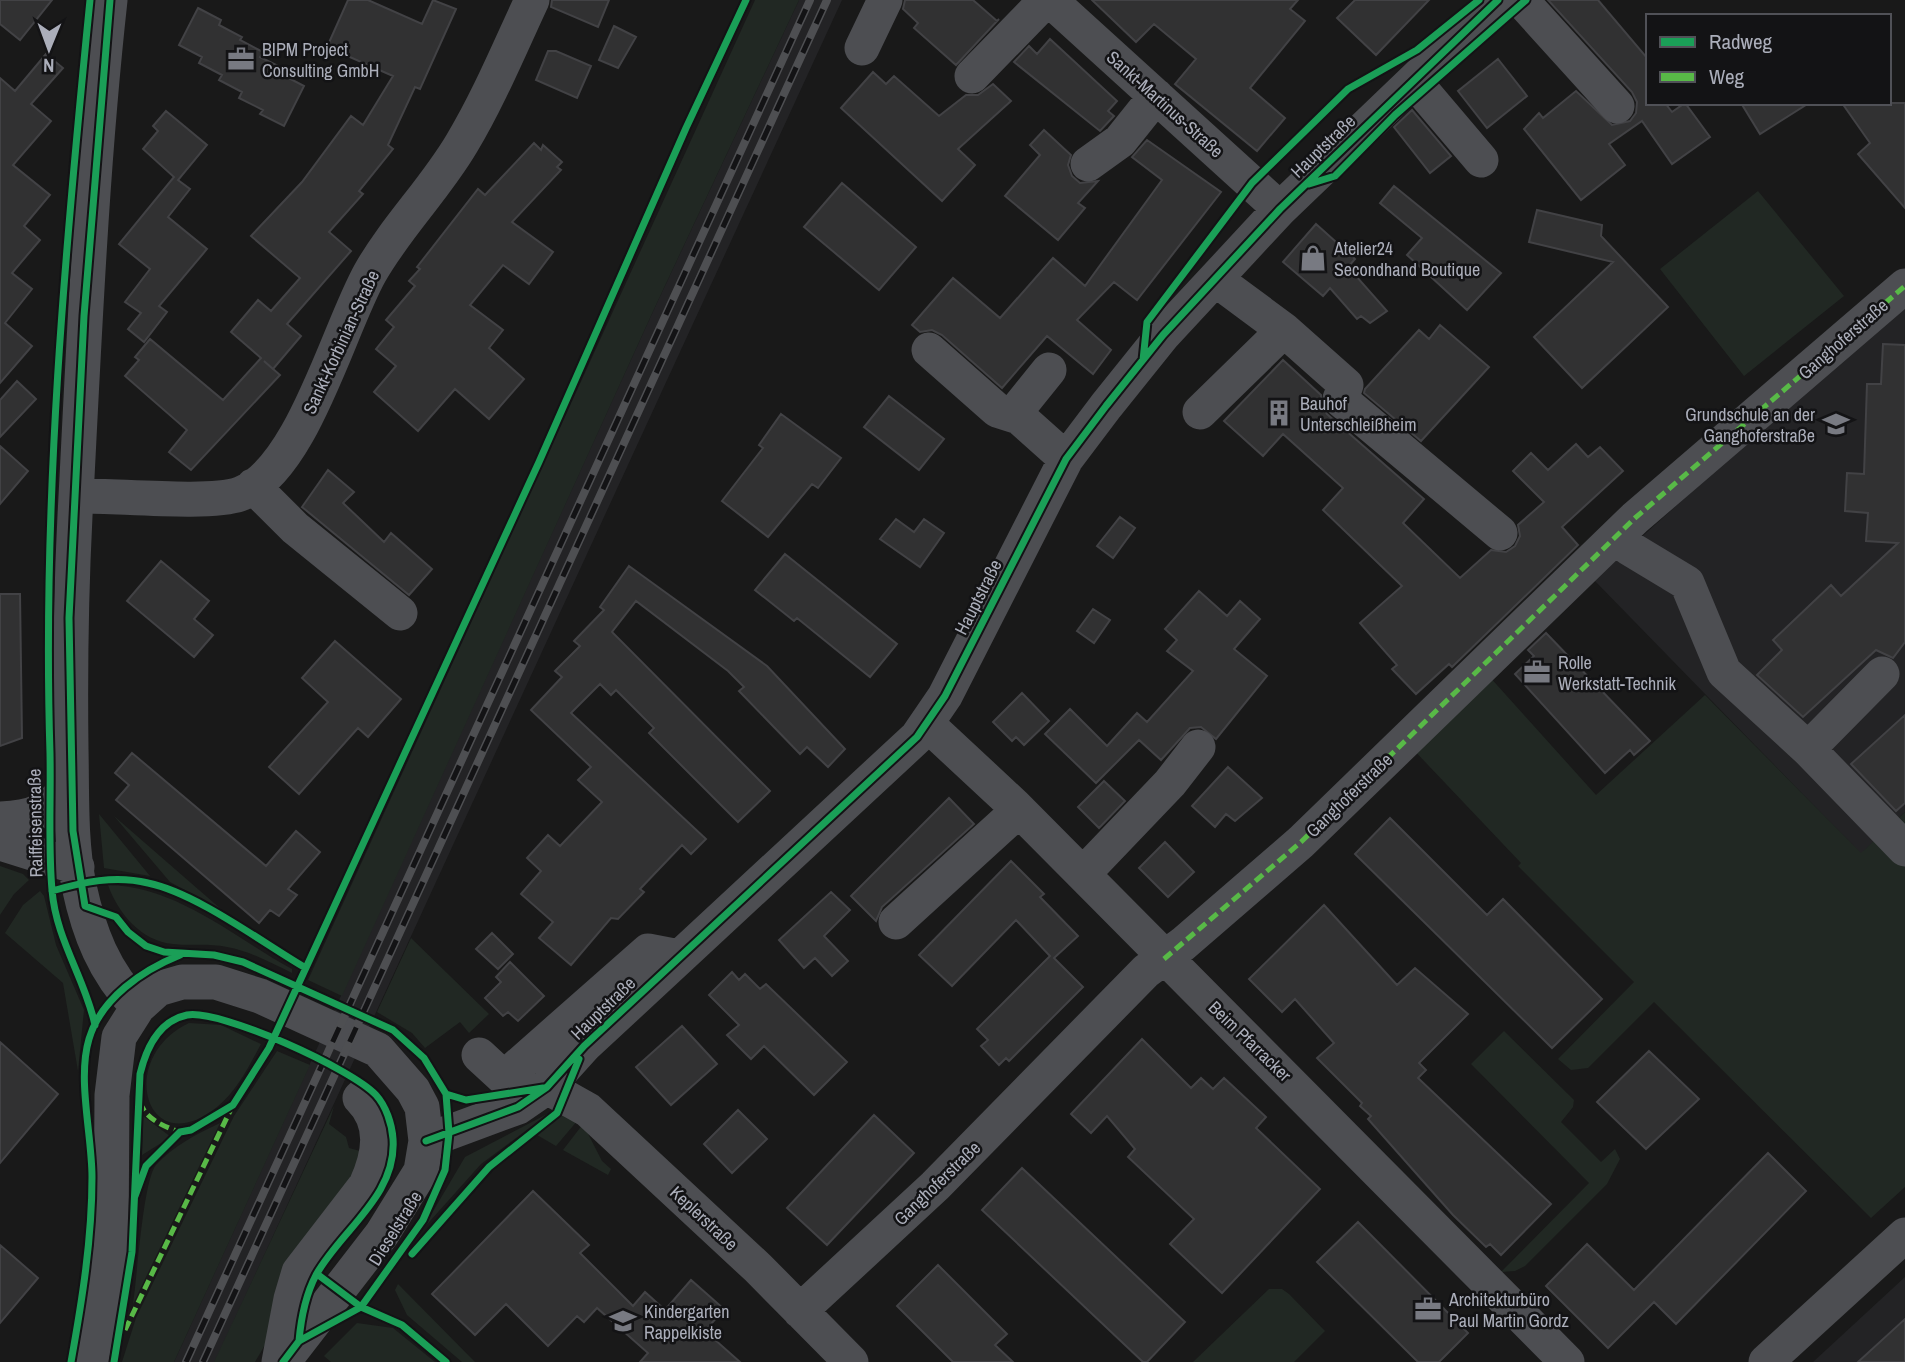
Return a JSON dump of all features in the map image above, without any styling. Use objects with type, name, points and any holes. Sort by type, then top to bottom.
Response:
[{"type":"street","points":[[91,1362],[111,1246],[114,1062],[119,1037],[138,1007],[117,984],[98,952],[77,867],[71,785],[69,618],[84,316],[110,0]]},
{"type":"street","name":"Sankt-Korbinian-Straße","points":[[76,496],[204,498],[239,494],[267,477],[288,449],[308,412],[370,273],[463,142],[532,0]]},
{"type":"street","points":[[862,48],[885,0]]},
{"type":"street","points":[[972,76],[1048,0]]},
{"type":"street","name":"Sankt-Martinus-Straße","points":[[1048,0],[1280,209]]},
{"type":"street","name":"Hauptstraße","points":[[426,1141],[518,1107],[547,1087],[584,1046],[842,810],[928,725],[1066,459],[1163,335],[1280,209],[1498,0]]},
{"type":"street","points":[[1521,0],[1617,106]]},
{"type":"street","points":[[1414,81],[1481,160]]},
{"type":"street","points":[[1088,164],[1120,141],[1156,96]]},
{"type":"street","points":[[1215,279],[1284,330],[1346,385],[1340,399],[1500,533]]},
{"type":"street","name":"Ganghoferstraße","points":[[800,1311],[929,1192],[1146,971],[1164,959],[1301,842],[1635,518],[1905,286]]},
{"type":"street","points":[[1200,412],[1284,330]]},
{"type":"street","points":[[929,350],[997,410],[1019,417],[1066,459]]},
{"type":"street","points":[[1019,417],[1020,406],[1049,370]]},
{"type":"street","points":[[253,486],[295,528],[354,558],[400,613]]},
{"type":"street","points":[[1629,548],[1687,583],[1724,672],[1808,749],[1905,849]]},
{"type":"street","points":[[1808,749],[1882,674]]},
{"type":"street","name":"Beim Pfarracker","points":[[928,725],[1019,810],[1164,959],[1303,1093],[1567,1362]]},
{"type":"street","points":[[1083,874],[1170,783],[1198,747]]},
{"type":"street","points":[[0,819],[21,818],[51,807],[71,785]]},
{"type":"street","points":[[896,922],[1019,810]]},
{"type":"street","points":[[0,843],[77,867]]},
{"type":"street","points":[[480,1055],[504,1077],[648,951],[680,957]]},
{"type":"street","name":"Dieselstraße","points":[[138,1007],[158,989],[183,982],[216,982],[260,996],[379,1050],[413,1090],[422,1107],[426,1141],[421,1171],[382,1234],[281,1362]]},
{"type":"street","name":"Keplerstraße","points":[[547,1087],[588,1110],[851,1362]]},
{"type":"street","points":[[281,1362],[291,1299],[299,1272],[366,1185],[371,1174],[379,1127],[372,1110],[360,1098]]},
{"type":"street","points":[[1766,1362],[1905,1235]]},
{"type":"shaded area","points":[[755,0],[799,0],[655,307],[342,996],[308,980]]},
{"type":"shaded area","points":[[799,0],[842,0],[215,1362],[174,1362],[655,307]]},
{"type":"shaded area","points":[[1758,191],[1844,296],[1744,376],[1660,269]]},
{"type":"shaded area","name":"Grundschule an der Ganghoferstraße","points":[[1905,299],[1905,812],[1861,854],[1594,580]]},
{"type":"shaded area","points":[[1488,675],[1596,795],[1705,695],[1861,853],[1905,812],[1905,1187],[1871,1218],[1654,1002],[1588,1068],[1571,1070],[1558,1059],[1634,982],[1518,866],[1521,863],[1410,746]]},
{"type":"shaded area","points":[[99,814],[150,876],[104,868]]},
{"type":"shaded area","points":[[114,816],[222,910],[170,882]]},
{"type":"shaded area","points":[[0,866],[23,874],[29,880],[14,894],[0,915]]},
{"type":"shaded area","points":[[108,885],[158,894],[182,904],[292,969],[292,973],[236,949],[161,942],[132,924],[118,906]]},
{"type":"shaded area","points":[[40,891],[44,896],[56,945],[84,1010],[78,1071],[63,983],[5,933],[23,905]]},
{"type":"shaded area","points":[[411,938],[489,1014],[469,1033],[460,1022],[425,1048],[412,1033],[377,1012]]},
{"type":"shaded area","points":[[189,1023],[221,1025],[261,1044],[237,1086],[224,1101],[192,1121],[172,1123],[157,1115],[149,1100],[147,1080],[152,1059],[166,1039]]},
{"type":"shaded area","points":[[1504,1031],[1574,1100],[1573,1107],[1561,1122],[1601,1162],[1615,1149],[1620,1159],[1607,1184],[1525,1266],[1515,1271],[1501,1272],[1589,1183],[1471,1064]]},
{"type":"shaded area","points":[[277,1051],[310,1065],[174,1362],[122,1362],[136,1318],[234,1116]]},
{"type":"shaded area","points":[[334,1106],[329,1124],[346,1137],[349,1148],[360,1151],[363,1176],[255,1362],[214,1362]]},
{"type":"shaded area","points":[[551,1112],[481,1164],[422,1230],[465,1157]]},
{"type":"shaded area","points":[[564,1113],[578,1120],[556,1146],[537,1135]]},
{"type":"shaded area","points":[[143,1116],[171,1137],[142,1155]]},
{"type":"shaded area","points":[[220,1123],[133,1304],[144,1209],[151,1174],[156,1165],[178,1146]]},
{"type":"shaded area","points":[[583,1124],[602,1161],[611,1169],[608,1175],[563,1150]]},
{"type":"shaded area","points":[[1905,1277],[1905,1362],[1813,1362]]},
{"type":"shaded area","points":[[398,1284],[475,1362],[462,1362],[407,1315],[395,1290]]},
{"type":"shaded area","points":[[1269,1289],[1282,1289],[1289,1294],[1325,1331],[1294,1362],[1193,1362]]},
{"type":"shaded area","points":[[357,1323],[393,1328],[435,1362],[331,1362],[324,1356]]},
{"type":"building","points":[[0,0],[52,0],[20,40],[0,24]]},
{"type":"building","points":[[348,0],[368,0],[422,24],[433,0],[456,9],[420,89],[415,87],[388,145],[393,149],[359,191],[363,194],[329,232],[351,251],[287,324],[301,336],[273,369],[280,375],[191,470],[169,452],[187,430],[125,376],[139,360],[135,357],[150,339],[223,400],[261,358],[231,332],[258,300],[271,311],[300,278],[251,236],[302,182],[351,116],[363,125],[393,76],[327,47]]},
{"type":"building","points":[[552,0],[609,0],[598,27],[551,7]]},
{"type":"building","points":[[905,0],[973,0],[997,21],[999,19],[956,65],[914,28],[918,23],[903,9]]},
{"type":"building","points":[[1092,0],[1298,0],[1290,9],[1305,21],[1250,88],[1285,118],[1257,151],[1175,84],[1196,59],[1154,24],[1136,42]]},
{"type":"building","points":[[1355,0],[1429,0],[1376,55],[1337,18]]},
{"type":"building","points":[[1548,0],[1598,0],[1646,57],[1646,105],[1667,105],[1672,112],[1686,105],[1710,137],[1672,164],[1642,121],[1609,144],[1625,165],[1581,200],[1524,129],[1539,113],[1543,118],[1576,91],[1612,125],[1630,121],[1636,113],[1637,102],[1632,92]]},
{"type":"building","points":[[198,8],[221,20],[219,25],[242,37],[240,40],[263,52],[260,57],[284,69],[281,74],[304,86],[284,126],[260,114],[263,110],[239,98],[242,92],[219,80],[222,75],[199,63],[202,57],[179,45]]},
{"type":"building","points":[[614,26],[636,37],[618,68],[599,60]]},
{"type":"building","points":[[1050,39],[1117,101],[1108,111],[1114,116],[1100,131],[1014,62],[1029,46],[1037,54]]},
{"type":"building","points":[[548,51],[556,51],[591,66],[577,98],[536,80]]},
{"type":"building","points":[[46,54],[63,68],[31,104],[51,121],[13,165],[50,195],[24,226],[40,240],[12,273],[32,289],[5,323],[32,346],[0,383],[0,78],[15,91]]},
{"type":"building","points":[[1498,59],[1527,96],[1487,128],[1458,91]]},
{"type":"building","points":[[873,72],[886,84],[894,76],[939,116],[966,95],[978,95],[993,84],[1011,101],[958,149],[975,165],[942,201],[841,108]]},
{"type":"building","points":[[1905,103],[1905,208],[1858,154],[1870,143],[1843,105]]},
{"type":"building","points":[[1742,105],[1806,105],[1760,134]]},
{"type":"building","points":[[1412,110],[1451,156],[1430,173],[1394,127]]},
{"type":"building","points":[[166,111],[207,145],[178,180],[190,189],[168,217],[207,249],[159,306],[167,312],[144,342],[128,329],[141,313],[125,302],[150,269],[119,244],[174,177],[143,149],[158,131],[153,126]]},
{"type":"building","points":[[1044,130],[1071,155],[1068,165],[1072,176],[1080,183],[1098,181],[1078,203],[1085,208],[1058,240],[1005,196],[1040,155],[1030,145]]},
{"type":"building","points":[[1147,140],[1221,192],[1137,300],[1114,282],[1077,320],[1111,350],[1093,374],[1047,336],[1002,388],[942,335],[932,330],[920,332],[912,325],[953,278],[1000,318],[1053,258],[1085,286],[1162,180],[1132,157]]},
{"type":"building","points":[[534,143],[541,150],[543,145],[562,162],[557,167],[561,170],[512,222],[553,252],[529,284],[503,265],[470,305],[503,330],[489,348],[524,379],[489,419],[455,389],[418,431],[374,392],[396,366],[376,349],[394,327],[386,320],[415,286],[409,281],[420,269],[417,267],[478,189],[485,195]]},
{"type":"building","points":[[842,183],[916,247],[879,290],[804,227]]},
{"type":"building","points":[[1394,186],[1501,273],[1467,310],[1407,255],[1422,238],[1380,203]]},
{"type":"building","points":[[1537,210],[1602,225],[1601,236],[1668,307],[1582,388],[1534,337],[1613,262],[1529,242]]},
{"type":"building","points":[[1316,224],[1355,259],[1348,267],[1387,311],[1370,323],[1361,316],[1357,319],[1330,288],[1323,296],[1283,262]]},
{"type":"building","points":[[1440,325],[1489,367],[1421,441],[1364,393],[1419,330],[1429,339]]},
{"type":"building","points":[[1883,344],[1905,345],[1905,642],[1893,658],[1876,650],[1803,717],[1757,675],[1782,650],[1773,640],[1831,585],[1841,596],[1898,543],[1866,541],[1868,513],[1845,511],[1847,473],[1864,474],[1867,384],[1881,384]]},
{"type":"building","points":[[1283,360],[1321,395],[1321,404],[1327,414],[1424,499],[1403,523],[1460,578],[1491,550],[1506,552],[1515,546],[1520,536],[1518,525],[1544,502],[1513,471],[1531,453],[1548,470],[1576,444],[1588,457],[1600,447],[1623,471],[1562,527],[1578,545],[1452,667],[1449,664],[1416,694],[1392,669],[1397,665],[1360,623],[1402,586],[1323,510],[1343,488],[1283,434],[1263,456],[1224,421]]},
{"type":"building","points":[[17,381],[36,399],[0,437],[0,400]]},
{"type":"building","points":[[889,396],[944,439],[919,470],[864,427]]},
{"type":"building","points":[[781,414],[841,458],[818,488],[812,484],[768,537],[722,501],[763,448],[759,445]]},
{"type":"building","points":[[0,446],[28,471],[0,504]]},
{"type":"building","points":[[328,470],[354,492],[343,503],[384,542],[391,533],[432,569],[409,595],[302,507]]},
{"type":"building","points":[[1120,517],[1135,528],[1113,558],[1097,546]]},
{"type":"building","points":[[896,519],[914,532],[924,519],[944,533],[920,567],[880,539]]},
{"type":"building","points":[[785,554],[897,644],[870,677],[797,618],[794,621],[755,590]]},
{"type":"building","points":[[161,561],[209,601],[194,619],[213,635],[194,657],[127,601]]},
{"type":"building","points":[[629,566],[767,666],[845,749],[828,767],[807,747],[800,754],[739,691],[744,687],[728,671],[636,601],[612,632],[770,791],[738,822],[649,733],[654,728],[616,690],[611,695],[600,684],[571,713],[706,839],[691,854],[682,845],[640,889],[644,892],[618,919],[611,918],[571,965],[539,938],[553,922],[521,894],[541,871],[527,858],[548,835],[560,846],[602,802],[578,780],[591,767],[531,710],[562,677],[555,671],[580,646],[574,641],[604,610],[600,607]]},
{"type":"building","points":[[1199,591],[1227,616],[1240,601],[1260,619],[1234,649],[1267,676],[1216,739],[1201,727],[1190,728],[1161,760],[1139,740],[1096,783],[1045,734],[1070,709],[1107,746],[1137,713],[1147,722],[1193,671],[1167,651],[1177,640],[1165,629]]},
{"type":"building","points":[[0,594],[20,594],[22,738],[0,746]]},
{"type":"building","points":[[1093,609],[1110,620],[1094,643],[1077,631]]},
{"type":"building","points":[[1546,633],[1650,741],[1634,755],[1630,750],[1605,773],[1515,674],[1534,656],[1528,650]]},
{"type":"building","points":[[335,641],[401,699],[368,737],[358,728],[299,794],[269,767],[328,702],[302,678]]},
{"type":"building","points":[[1022,693],[1049,721],[1024,745],[1016,737],[1012,741],[993,722]]},
{"type":"building","points":[[1905,715],[1905,803],[1896,811],[1851,764]]},
{"type":"building","points":[[132,753],[266,866],[296,831],[320,852],[288,889],[297,895],[279,916],[270,910],[259,923],[116,800],[129,785],[115,773]]},
{"type":"building","points":[[1228,767],[1262,798],[1235,821],[1226,814],[1215,827],[1192,806]]},
{"type":"building","points":[[1104,781],[1125,801],[1099,828],[1078,807]]},
{"type":"building","points":[[949,798],[974,824],[882,907],[876,921],[851,896]]},
{"type":"building","points":[[1390,818],[1487,915],[1503,899],[1602,999],[1552,1048],[1355,854]]},
{"type":"building","points":[[1165,842],[1194,872],[1168,897],[1139,868]]},
{"type":"building","points":[[1011,861],[1044,894],[1040,897],[1078,936],[1054,958],[1083,987],[1009,1061],[1006,1058],[999,1065],[981,1046],[988,1040],[977,1029],[1050,956],[1016,920],[952,986],[919,955]]},
{"type":"building","points":[[831,892],[850,910],[824,936],[848,961],[832,976],[815,958],[804,968],[779,940]]},
{"type":"building","points":[[1324,905],[1397,985],[1415,968],[1468,1014],[1419,1063],[1426,1070],[1418,1078],[1551,1204],[1501,1255],[1490,1244],[1486,1247],[1453,1215],[1368,1119],[1371,1116],[1360,1106],[1362,1103],[1317,1058],[1334,1043],[1295,999],[1282,1012],[1249,979]]},
{"type":"building","points":[[492,933],[513,954],[498,969],[476,949]]},
{"type":"building","points":[[510,962],[544,996],[518,1021],[508,1012],[503,1016],[485,998],[501,982],[496,977]]},
{"type":"building","points":[[732,972],[739,980],[745,974],[760,989],[766,984],[847,1062],[814,1095],[764,1046],[751,1059],[727,1035],[739,1025],[709,995]]},
{"type":"building","points":[[682,1026],[717,1064],[671,1105],[636,1067]]},
{"type":"building","points":[[1142,1039],[1191,1088],[1201,1078],[1213,1089],[1224,1078],[1266,1117],[1256,1128],[1320,1189],[1222,1293],[1170,1244],[1194,1219],[1128,1157],[1135,1149],[1107,1116],[1091,1133],[1071,1114]]},
{"type":"building","points":[[0,1042],[58,1094],[0,1163]]},
{"type":"building","points":[[1649,1051],[1699,1099],[1646,1149],[1597,1102]]},
{"type":"building","points":[[738,1110],[767,1139],[732,1173],[704,1144]]},
{"type":"building","points":[[874,1115],[914,1153],[827,1245],[787,1208]]},
{"type":"building","points":[[1768,1153],[1806,1191],[1676,1324],[1654,1302],[1608,1348],[1546,1286],[1587,1244],[1634,1290]]},
{"type":"building","points":[[1022,1168],[1185,1322],[1147,1362],[1143,1362],[982,1210]]},
{"type":"building","points":[[533,1191],[589,1245],[580,1253],[633,1306],[645,1292],[665,1310],[691,1280],[724,1309],[705,1331],[740,1362],[640,1362],[648,1353],[597,1308],[584,1322],[577,1316],[548,1346],[506,1304],[475,1335],[432,1294]]},
{"type":"building","points":[[1358,1222],[1468,1333],[1439,1362],[1418,1362],[1317,1262]]},
{"type":"building","points":[[0,1245],[38,1278],[0,1323]]},
{"type":"building","points":[[938,1265],[1007,1334],[995,1345],[1013,1362],[953,1362],[897,1306]]},
{"type":"building","points":[[1905,1319],[1905,1362],[1858,1362]]},
{"type":"railway","points":[[186,1362],[810,0]]},
{"type":"railway","points":[[203,1362],[827,0]]},
{"type":"marked path","points":[[1164,959],[1301,842],[1635,518],[1905,286]]},
{"type":"marked path","points":[[140,1102],[151,1118],[180,1132]]},
{"type":"marked path","points":[[125,1330],[231,1109]]},
{"type":"cycle path","name":"Raiffeisenstraße","points":[[90,0],[58,376],[49,565],[48,659],[52,890],[59,926],[85,991],[95,1025]]},
{"type":"cycle path","points":[[110,0],[84,316],[69,618],[73,831],[85,906],[116,917],[128,932],[146,946],[164,952],[214,955],[243,962],[393,1030],[424,1058],[446,1094],[449,1133],[445,1170],[423,1220],[361,1307],[299,1341],[283,1362]]},
{"type":"cycle path","points":[[135,1196],[146,1166],[180,1132],[191,1130],[233,1105],[269,1048],[539,462],[686,128],[746,0]]},
{"type":"cycle path","points":[[1143,360],[1147,322],[1252,183],[1348,89],[1417,50],[1479,0]]},
{"type":"cycle path","points":[[426,1141],[518,1107],[547,1087],[584,1046],[917,737],[945,696],[1066,459],[1106,406],[1163,335],[1280,209],[1498,0]]},
{"type":"cycle path","points":[[1309,184],[1335,176],[1395,115],[1526,0]]},
{"type":"cycle path","points":[[52,891],[87,882],[111,880],[136,881],[167,888],[228,919],[304,967]]},
{"type":"cycle path","points":[[71,1362],[90,1223],[92,1177],[84,1072],[89,1039],[95,1024],[113,998],[138,977],[180,955]]},
{"type":"cycle path","points":[[114,1362],[132,1252],[140,1074],[155,1037],[168,1023],[187,1015],[228,1021],[315,1057],[376,1095],[388,1116],[393,1139],[392,1159],[386,1178],[365,1212],[316,1275],[304,1307],[299,1341]]},
{"type":"cycle path","points":[[412,1254],[489,1167],[557,1113],[579,1059]]},
{"type":"cycle path","points":[[446,1094],[466,1100],[543,1088]]},
{"type":"cycle path","points":[[317,1274],[361,1307],[402,1325],[446,1362]]},
{"type":"place","name":"BIPM Project Consulting GmbH","points":[[241,59]]},
{"type":"place","name":"Atelier24 Secondhand Boutique","points":[[1313,258]]},
{"type":"place","name":"Bauhof Unterschleißheim","points":[[1279,413]]},
{"type":"place","name":"Grundschule an der Ganghoferstraße","points":[[1836,424]]},
{"type":"place","name":"Rolle Werkstatt-Technik","points":[[1537,672]]},
{"type":"place","name":"Architekturbüro Paul Martin Gordz","points":[[1428,1309]]},
{"type":"place","name":"Kindergarten Rappelkiste","points":[[623,1321]]}]
